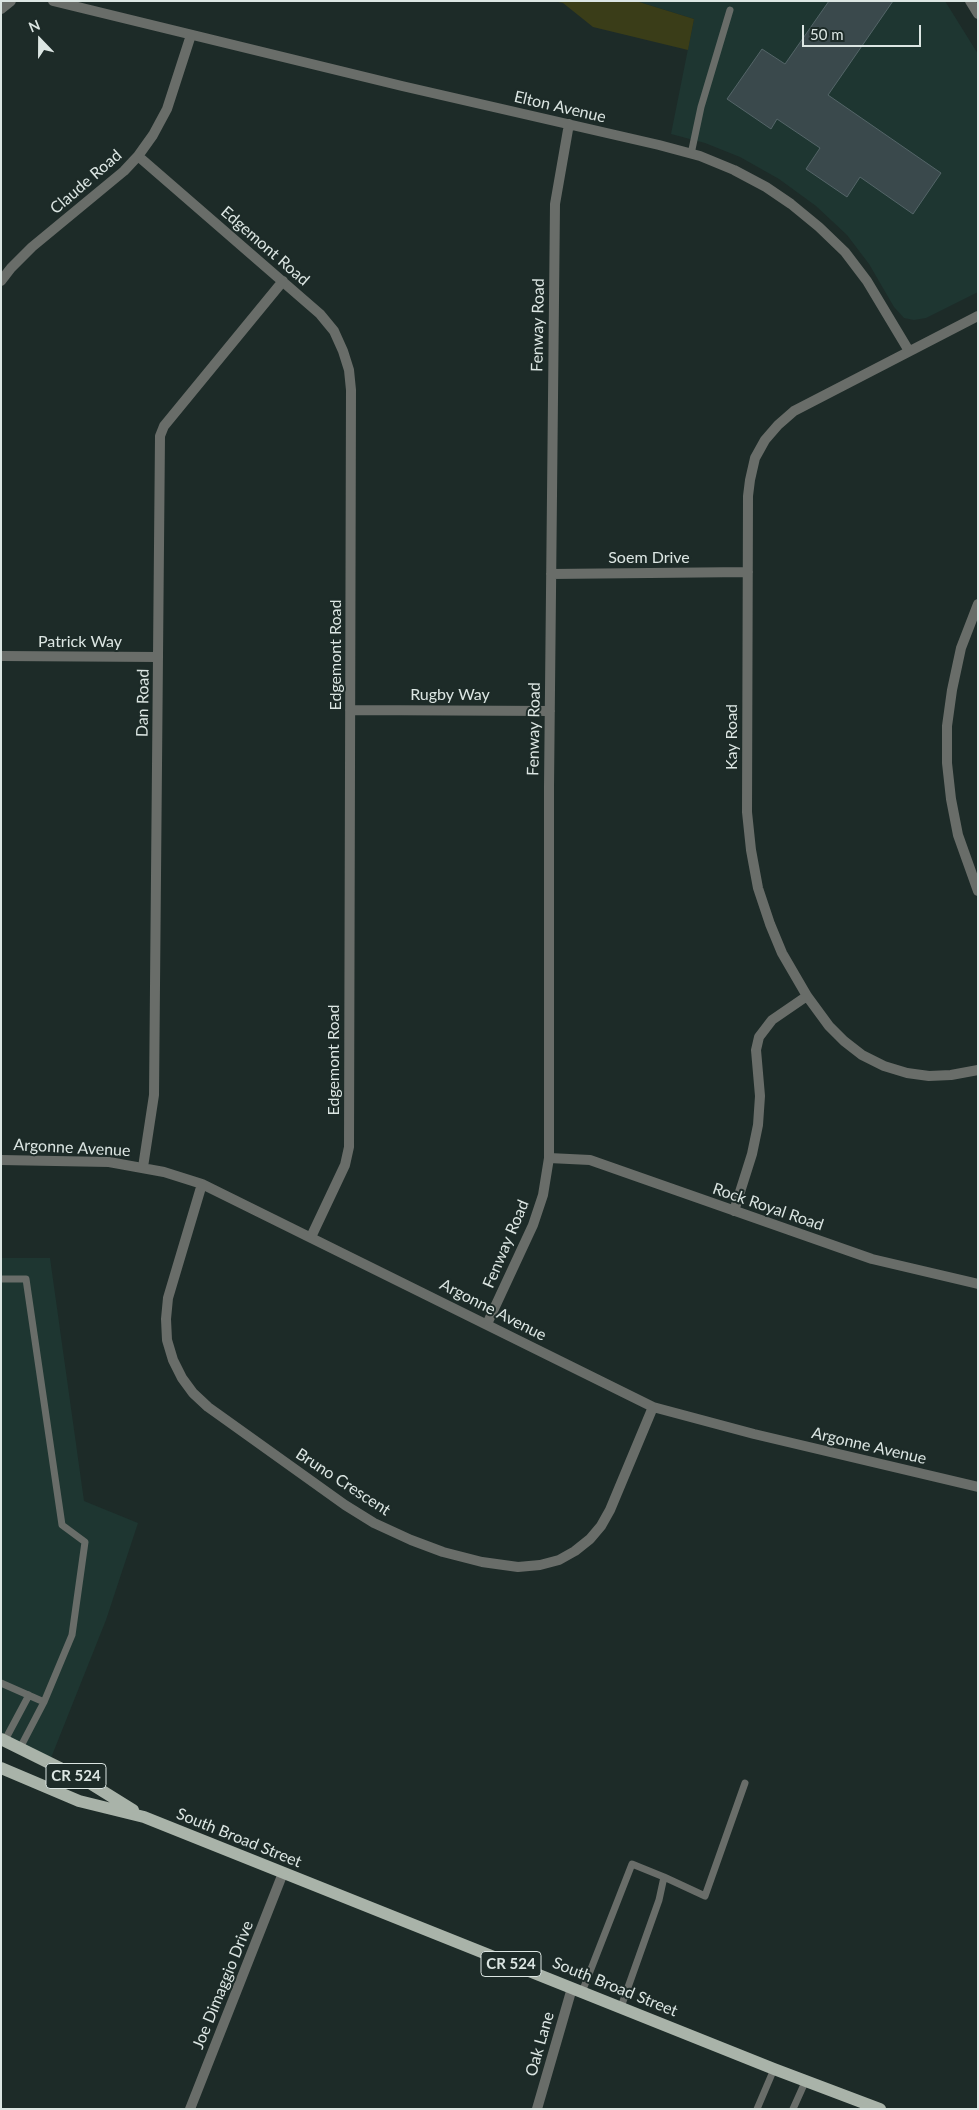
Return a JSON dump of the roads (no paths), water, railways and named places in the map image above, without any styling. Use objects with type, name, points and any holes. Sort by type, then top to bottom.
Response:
[{"type":"main road","name":"South Broad Street","points":[[2,1743],[20,1748],[88,1782],[144,1817]]},
{"type":"main road","name":"South Broad Street","points":[[1,1768],[79,1801],[144,1817],[774,2069],[806,2080],[859,2105],[880,2109]]},
{"type":"street","points":[[1,9],[11,1]]},
{"type":"street","name":"Elton Avenue","points":[[53,1],[692,154],[734,170],[766,187],[791,204],[845,252],[868,281],[909,351]]},
{"type":"street","points":[[970,1],[978,14]]},
{"type":"street","name":"Claude Road","points":[[1,281],[32,247],[124,171],[138,156],[153,135],[167,109],[191,35]]},
{"type":"street","name":"Fenway Road","points":[[487,1324],[533,1225],[542,1195],[549,1158],[554,204],[569,124]]},
{"type":"street","name":"Edgemont Road","points":[[138,156],[320,314],[334,331],[344,351],[349,370],[351,390],[349,1147],[345,1165],[311,1236]]},
{"type":"street","name":"Dan Road","points":[[143,1167],[154,1094],[160,436],[164,426],[283,281]]},
{"type":"street","points":[[909,351],[978,316]]},
{"type":"street","name":"Kay Road","points":[[909,351],[794,411],[765,440],[756,458],[750,480],[747,812],[758,888],[770,924],[782,953],[806,996],[829,1026],[844,1041],[862,1054],[884,1066],[907,1073],[929,1076],[951,1075],[978,1070]]},
{"type":"street","name":"Soem Drive","points":[[551,574],[748,572]]},
{"type":"street","points":[[978,604],[961,648],[952,690],[948,726],[947,763],[958,835],[978,891]]},
{"type":"street","name":"Patrick Way","points":[[1,656],[158,657]]},
{"type":"street","name":"Rugby Way","points":[[350,710],[550,711]]},
{"type":"street","points":[[734,1211],[752,1154],[758,1125],[760,1096],[756,1050],[759,1037],[772,1020],[806,996]]},
{"type":"street","name":"Rock Royal Road","points":[[549,1158],[590,1160],[872,1259],[978,1284]]},
{"type":"street","name":"Argonne Avenue","points":[[1,1160],[81,1161],[143,1167],[202,1184],[311,1236],[653,1407],[754,1434],[978,1487]]},
{"type":"street","name":"Bruno Crescent","points":[[202,1184],[168,1298],[166,1319],[168,1340],[173,1360],[182,1378],[208,1407],[345,1505],[374,1523],[435,1549],[482,1562],[518,1567],[540,1566],[559,1560],[575,1551],[590,1539],[601,1526],[610,1510],[653,1407]]},
{"type":"street","name":"Joe Dimaggio Drive","points":[[190,2109],[284,1873]]},
{"type":"street","name":"Oak Lane","points":[[537,2109],[577,1990]]},
{"type":"lane","points":[[692,154],[701,107],[730,10]]},
{"type":"lane","points":[[1,1279],[26,1279],[62,1525],[85,1542],[72,1635],[44,1702],[20,1748]]},
{"type":"lane","points":[[1,1683],[44,1702]]},
{"type":"lane","points":[[2,1743],[29,1695]]},
{"type":"lane","points":[[577,1990],[632,1864],[705,1896],[745,1783]]},
{"type":"lane","points":[[621,2007],[659,1900],[664,1877]]},
{"type":"lane","points":[[757,2109],[774,2069]]},
{"type":"lane","points":[[793,2109],[806,2080]]}]
